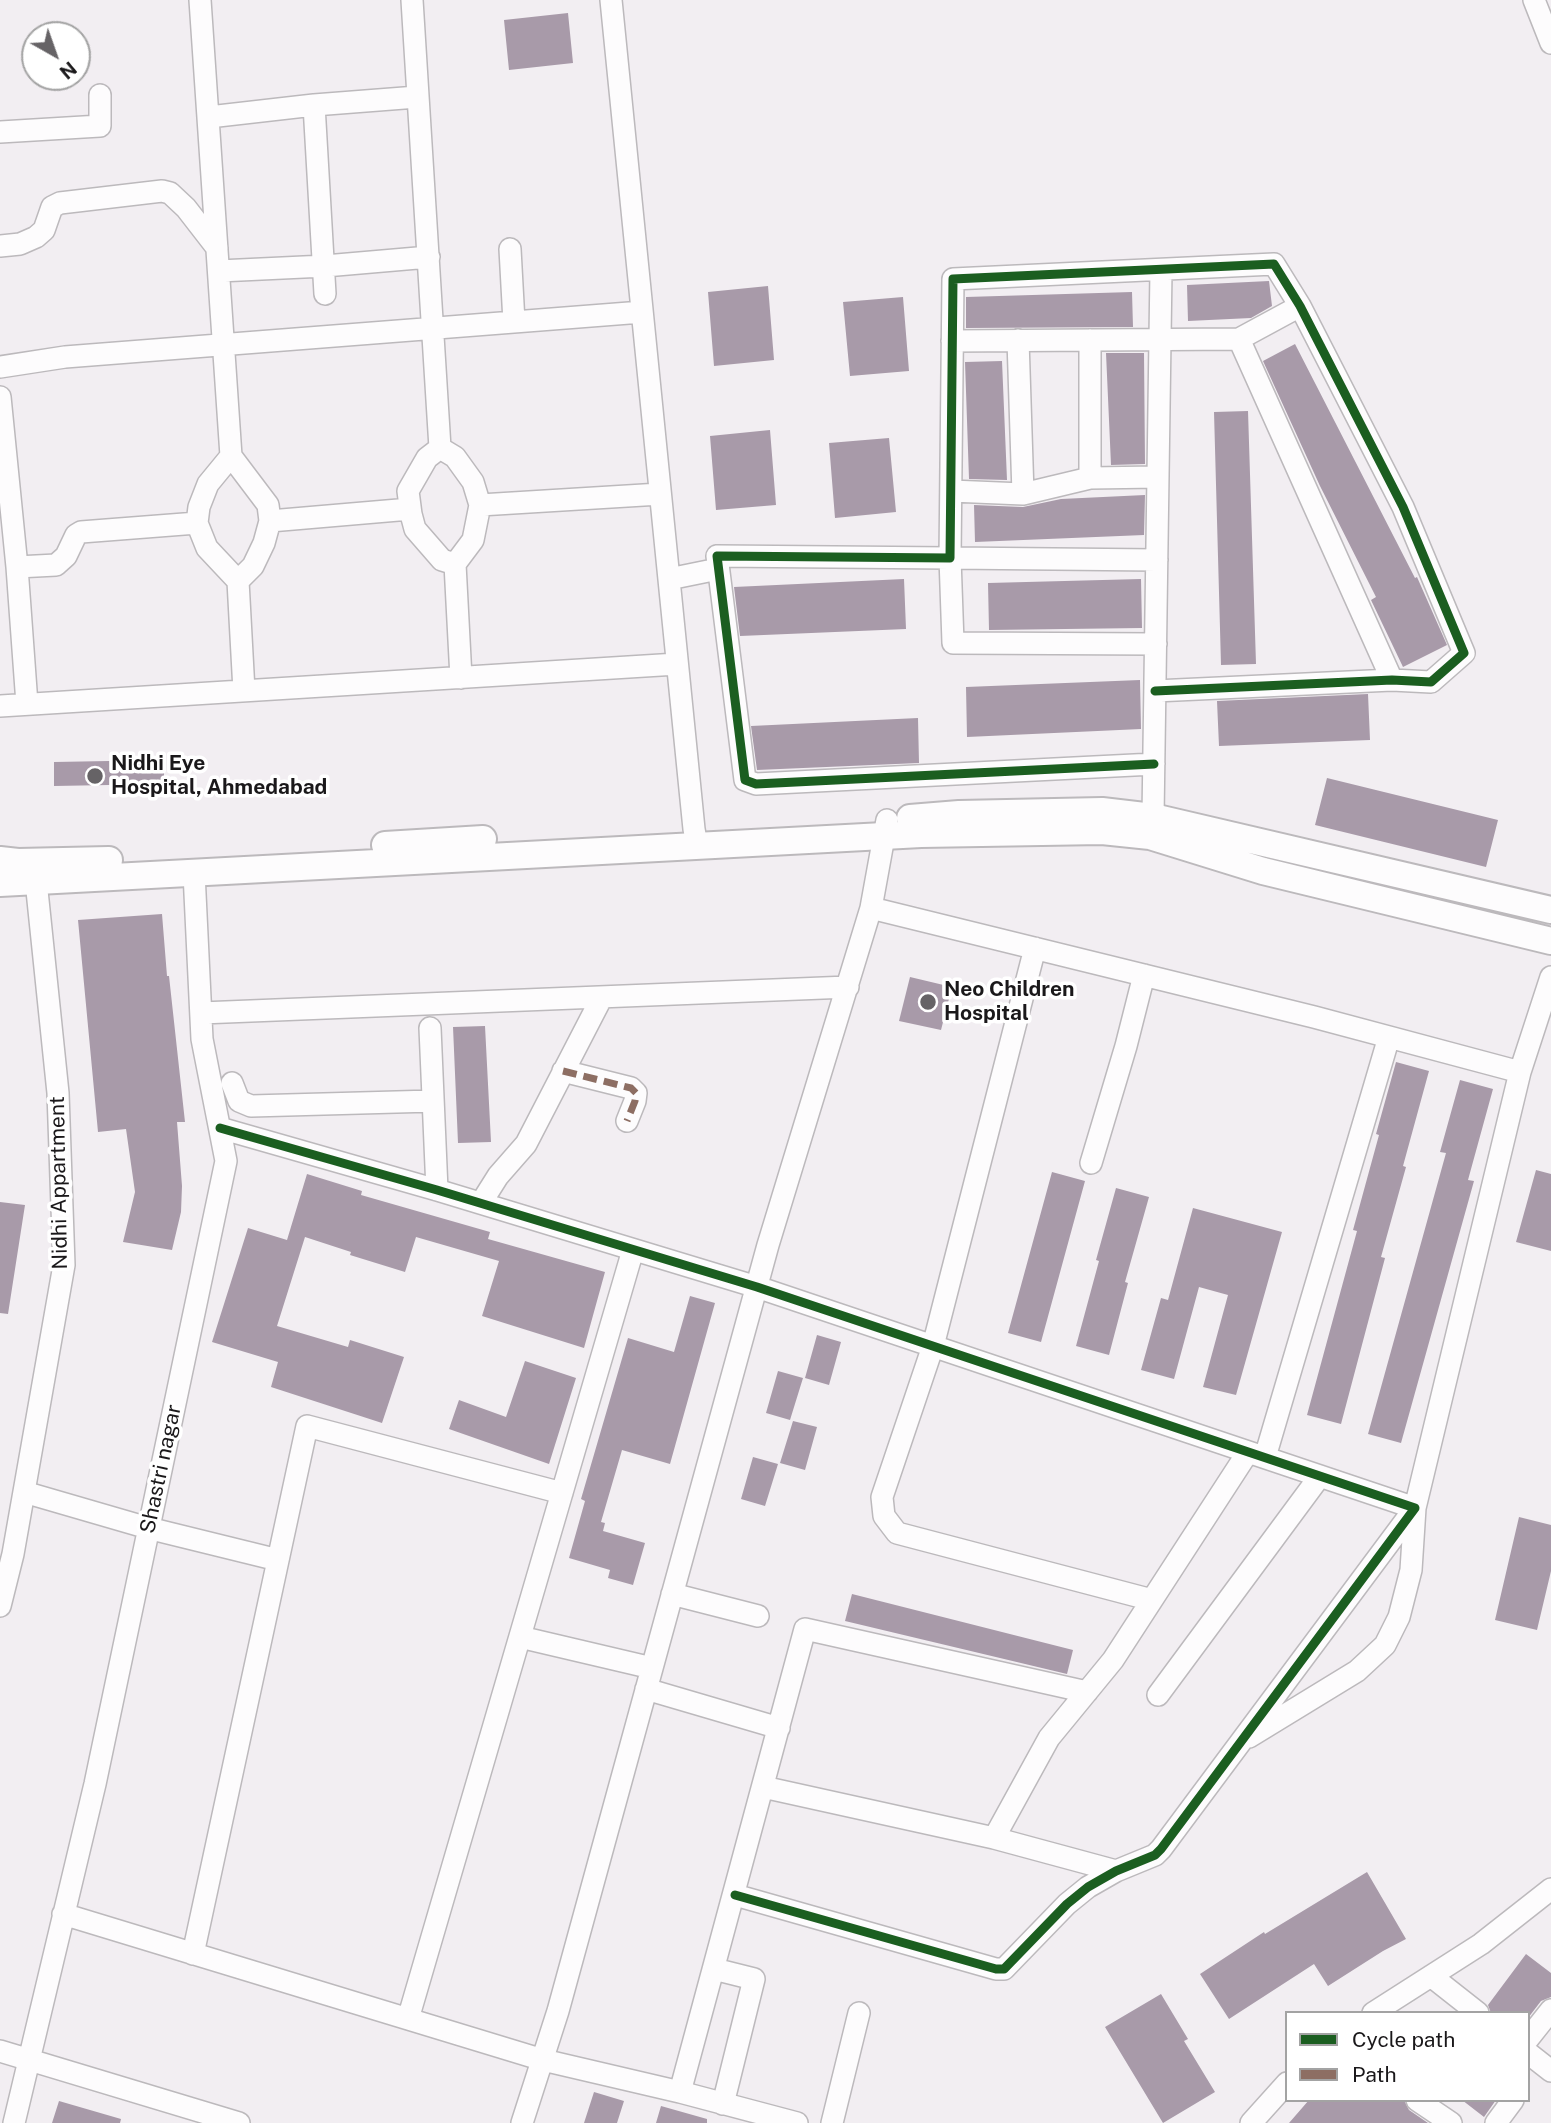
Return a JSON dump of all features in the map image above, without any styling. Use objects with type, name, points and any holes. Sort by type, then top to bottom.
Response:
[{"type":"main road","points":[[886,828],[960,814],[1102,811],[1153,817],[1551,910]]},
{"type":"main road","points":[[0,860],[126,860],[886,828],[1102,831],[1150,836],[1263,871],[1551,941]]},
{"type":"main road","points":[[0,883],[194,873],[695,837]]},
{"type":"street","points":[[201,0],[231,456],[268,505],[270,520],[264,543],[253,566],[238,581]]},
{"type":"street","points":[[412,0],[440,448]]},
{"type":"street","points":[[611,0],[695,837]]},
{"type":"street","points":[[1534,0],[1551,43]]},
{"type":"street","points":[[0,132],[100,126],[100,95]]},
{"type":"street","points":[[209,117],[417,97]]},
{"type":"street","points":[[314,105],[325,294]]},
{"type":"street","points":[[0,246],[20,244],[36,237],[44,230],[52,207],[60,203],[162,191],[170,193],[186,208],[217,248]]},
{"type":"street","points":[[510,249],[514,322]]},
{"type":"street","points":[[219,271],[429,257]]},
{"type":"street","points":[[1155,691],[1392,680],[1431,682],[1464,653],[1403,507],[1300,306],[1274,264],[953,279],[950,558],[953,643],[1156,644]]},
{"type":"street","points":[[1153,817],[1161,270]]},
{"type":"street","points":[[953,341],[1239,339],[1300,306]]},
{"type":"street","points":[[0,367],[65,357],[642,312]]},
{"type":"street","points":[[1239,339],[1392,680]]},
{"type":"street","points":[[1018,340],[1023,494]]},
{"type":"street","points":[[1090,340],[1090,478]]},
{"type":"street","points":[[0,397],[27,704]]},
{"type":"street","points":[[440,448],[455,457],[473,482],[480,505],[473,541],[455,564],[461,678]]},
{"type":"street","points":[[440,448],[427,458],[408,491],[410,509],[415,529],[442,560],[455,564]]},
{"type":"street","points":[[231,456],[208,484],[199,507],[197,523],[207,548],[238,581],[244,691]]},
{"type":"street","points":[[951,491],[1023,494],[1090,478],[1158,477]]},
{"type":"street","points":[[480,505],[660,494]]},
{"type":"street","points":[[270,520],[410,509]]},
{"type":"street","points":[[17,567],[56,565],[66,556],[76,535],[81,532],[197,523]]},
{"type":"street","points":[[1154,764],[756,785],[745,780],[717,556],[1157,560]]},
{"type":"street","points":[[669,579],[718,569]]},
{"type":"street","points":[[0,706],[677,664]]},
{"type":"street","points":[[522,2123],[558,2011],[757,1287],[871,908],[886,828]]},
{"type":"street","name":"Shastri nagar","points":[[14,2123],[97,1770],[226,1161],[202,1039],[194,873]]},
{"type":"street","name":"Nidhi Appartment","points":[[0,1606],[64,1265],[58,1093],[36,881]]},
{"type":"street","points":[[871,908],[1520,1072]]},
{"type":"street","points":[[1035,948],[933,1346],[882,1497],[884,1516],[897,1533],[1152,1600]]},
{"type":"street","points":[[1091,1163],[1144,975]]},
{"type":"street","points":[[1240,1742],[1357,1671],[1385,1645],[1399,1617],[1411,1570],[1415,1508],[1520,1072],[1551,976]]},
{"type":"street","points":[[201,1013],[848,987]]},
{"type":"street","points":[[481,1203],[526,1144],[602,997]]},
{"type":"street","points":[[430,1028],[437,1190]]},
{"type":"street","points":[[994,1838],[1049,1738],[1113,1660],[1152,1600],[1256,1455],[1389,1037]]},
{"type":"street","points":[[563,1071],[631,1088],[636,1093],[627,1121]]},
{"type":"street","points":[[232,1083],[239,1101],[251,1106],[433,1101]]},
{"type":"street","points":[[219,1128],[481,1203],[757,1287],[1415,1508]]},
{"type":"street","points":[[408,2019],[633,1250]]},
{"type":"street","points":[[193,1954],[307,1426],[562,1493]]},
{"type":"street","points":[[1158,1695],[1320,1476]]},
{"type":"street","points":[[23,1492],[149,1528],[278,1559]]},
{"type":"street","points":[[735,1895],[996,1969],[1004,1969],[1077,1895],[1116,1871],[1155,1855],[1161,1849],[1415,1508]]},
{"type":"street","points":[[672,1594],[758,1616]]},
{"type":"street","points":[[680,2092],[805,1629],[1087,1692]]},
{"type":"street","points":[[520,1637],[652,1668]]},
{"type":"street","points":[[646,1689],[779,1728]]},
{"type":"street","points":[[763,1787],[994,1838],[1116,1871]]},
{"type":"street","points":[[1377,2011],[1481,1944],[1551,1889]]},
{"type":"street","points":[[63,1914],[542,2060],[797,2123]]},
{"type":"street","points":[[714,1969],[754,1979],[723,2104]]},
{"type":"street","points":[[1431,1976],[1475,2011]]},
{"type":"street","points":[[1530,2036],[1551,2010]]},
{"type":"street","points":[[832,2123],[859,2013]]},
{"type":"street","points":[[0,2051],[239,2123]]},
{"type":"street","points":[[1251,2123],[1285,2085]]},
{"type":"street","points":[[1496,2123],[1512,2102]]},
{"type":"building","points":[[568,13],[573,63],[509,70],[504,20]]},
{"type":"building","points":[[1269,281],[1272,306],[1251,318],[1188,321],[1187,285]]},
{"type":"building","points":[[768,286],[774,360],[714,366],[708,292]]},
{"type":"building","points":[[1132,292],[1133,327],[966,328],[966,297]]},
{"type":"building","points":[[903,297],[909,371],[850,376],[843,302]]},
{"type":"building","points":[[1295,344],[1415,578],[1417,577],[1447,645],[1403,667],[1371,600],[1376,597],[1320,486],[1263,361]]},
{"type":"building","points":[[1106,353],[1144,353],[1145,464],[1111,465]]},
{"type":"building","points":[[1002,361],[1007,480],[969,479],[965,362]]},
{"type":"building","points":[[1248,411],[1256,664],[1221,665],[1214,412]]},
{"type":"building","points":[[770,430],[776,505],[716,510],[710,436]]},
{"type":"building","points":[[889,438],[896,512],[835,518],[829,443]]},
{"type":"building","points":[[1145,495],[1144,535],[975,542],[974,505],[1023,507],[1061,499]]},
{"type":"building","points":[[904,579],[906,629],[740,636],[734,587]]},
{"type":"building","points":[[1141,579],[1142,628],[989,630],[988,583]]},
{"type":"building","points":[[1140,680],[1141,729],[967,737],[966,687]]},
{"type":"building","points":[[1368,694],[1370,740],[1219,746],[1217,701]]},
{"type":"building","points":[[918,718],[919,763],[757,770],[751,726]]},
{"type":"building","points":[[164,760],[164,784],[54,786],[54,762]]},
{"type":"building","points":[[1327,778],[1498,820],[1486,867],[1315,825]]},
{"type":"building","points":[[162,914],[185,1122],[177,1122],[182,1186],[181,1212],[172,1250],[123,1242],[135,1192],[126,1129],[98,1132],[78,920]]},
{"type":"building","points":[[910,977],[952,987],[941,1030],[899,1021]]},
{"type":"building","points":[[485,1026],[491,1142],[458,1143],[453,1027]]},
{"type":"building","points":[[1396,1062],[1429,1071],[1381,1257],[1385,1258],[1341,1424],[1307,1415],[1357,1231],[1353,1230]]},
{"type":"building","points":[[1460,1080],[1493,1089],[1468,1180],[1474,1181],[1401,1443],[1368,1434],[1446,1153],[1440,1152]]},
{"type":"building","points":[[1536,1170],[1551,1174],[1551,1251],[1516,1242]]},
{"type":"building","points":[[1052,1172],[1085,1181],[1041,1342],[1008,1333]]},
{"type":"building","points":[[307,1174],[362,1191],[361,1195],[490,1232],[488,1239],[605,1272],[584,1348],[482,1316],[499,1261],[416,1237],[405,1272],[350,1255],[351,1252],[305,1237],[277,1326],[348,1347],[350,1340],[404,1357],[382,1423],[271,1387],[278,1362],[212,1342],[248,1228],[287,1240]]},
{"type":"building","points":[[1116,1188],[1149,1197],[1125,1282],[1128,1283],[1109,1355],[1076,1346]]},
{"type":"building","points":[[0,1202],[25,1205],[8,1314],[0,1313]]},
{"type":"building","points":[[1193,1208],[1282,1232],[1236,1395],[1203,1387],[1228,1295],[1199,1287],[1174,1379],[1141,1370],[1161,1298],[1168,1300]]},
{"type":"building","points":[[690,1296],[715,1303],[670,1464],[622,1450],[601,1522],[605,1523],[603,1531],[645,1543],[633,1585],[608,1578],[610,1570],[569,1558],[585,1501],[581,1499],[628,1338],[674,1352]]},
{"type":"building","points":[[817,1335],[841,1342],[829,1385],[805,1378]]},
{"type":"building","points":[[525,1361],[576,1378],[549,1464],[449,1429],[459,1400],[506,1417]]},
{"type":"building","points":[[778,1371],[803,1378],[790,1420],[766,1413]]},
{"type":"building","points":[[793,1421],[817,1427],[805,1470],[780,1463]]},
{"type":"building","points":[[753,1457],[778,1464],[765,1506],[741,1499]]},
{"type":"building","points":[[1519,1517],[1551,1525],[1551,1571],[1537,1630],[1495,1620]]},
{"type":"building","points":[[852,1594],[1073,1650],[1067,1674],[845,1621]]},
{"type":"building","points":[[1367,1872],[1406,1939],[1328,1986],[1314,1964],[1229,2019],[1200,1974],[1264,1932],[1265,1934]]},
{"type":"building","points":[[1526,1954],[1551,1973],[1551,1997],[1541,2001],[1530,2015],[1530,2011],[1490,2011],[1488,2005]]},
{"type":"building","points":[[1161,1994],[1188,2039],[1184,2041],[1215,2092],[1163,2123],[1105,2027]]},
{"type":"building","points":[[594,2092],[624,2101],[617,2123],[584,2123]]},
{"type":"building","points":[[59,2101],[121,2119],[120,2123],[52,2123]]},
{"type":"building","points":[[1307,2102],[1405,2102],[1409,2110],[1428,2123],[1289,2123]]},
{"type":"building","points":[[1465,2102],[1495,2102],[1484,2117]]},
{"type":"building","points":[[661,2106],[707,2119],[707,2123],[656,2123]]},
{"type":"marked path","points":[[563,1071],[631,1088],[636,1093],[627,1121]]},
{"type":"cycle path","points":[[1154,764],[756,784],[745,780],[717,556],[950,558],[953,279],[1274,264],[1300,306],[1403,507],[1464,653],[1431,682],[1392,680],[1155,691]]},
{"type":"cycle path","points":[[220,1128],[437,1190],[757,1287],[1415,1508],[1161,1849],[1155,1855],[1116,1871],[1088,1887],[1067,1904],[1004,1969],[996,1969],[735,1895]]},
{"type":"place","name":"Nidhi Eye Hospital, Ahmedabad","points":[[95,776]]},
{"type":"place","name":"Neo Children Hospital","points":[[928,1002]]}]
